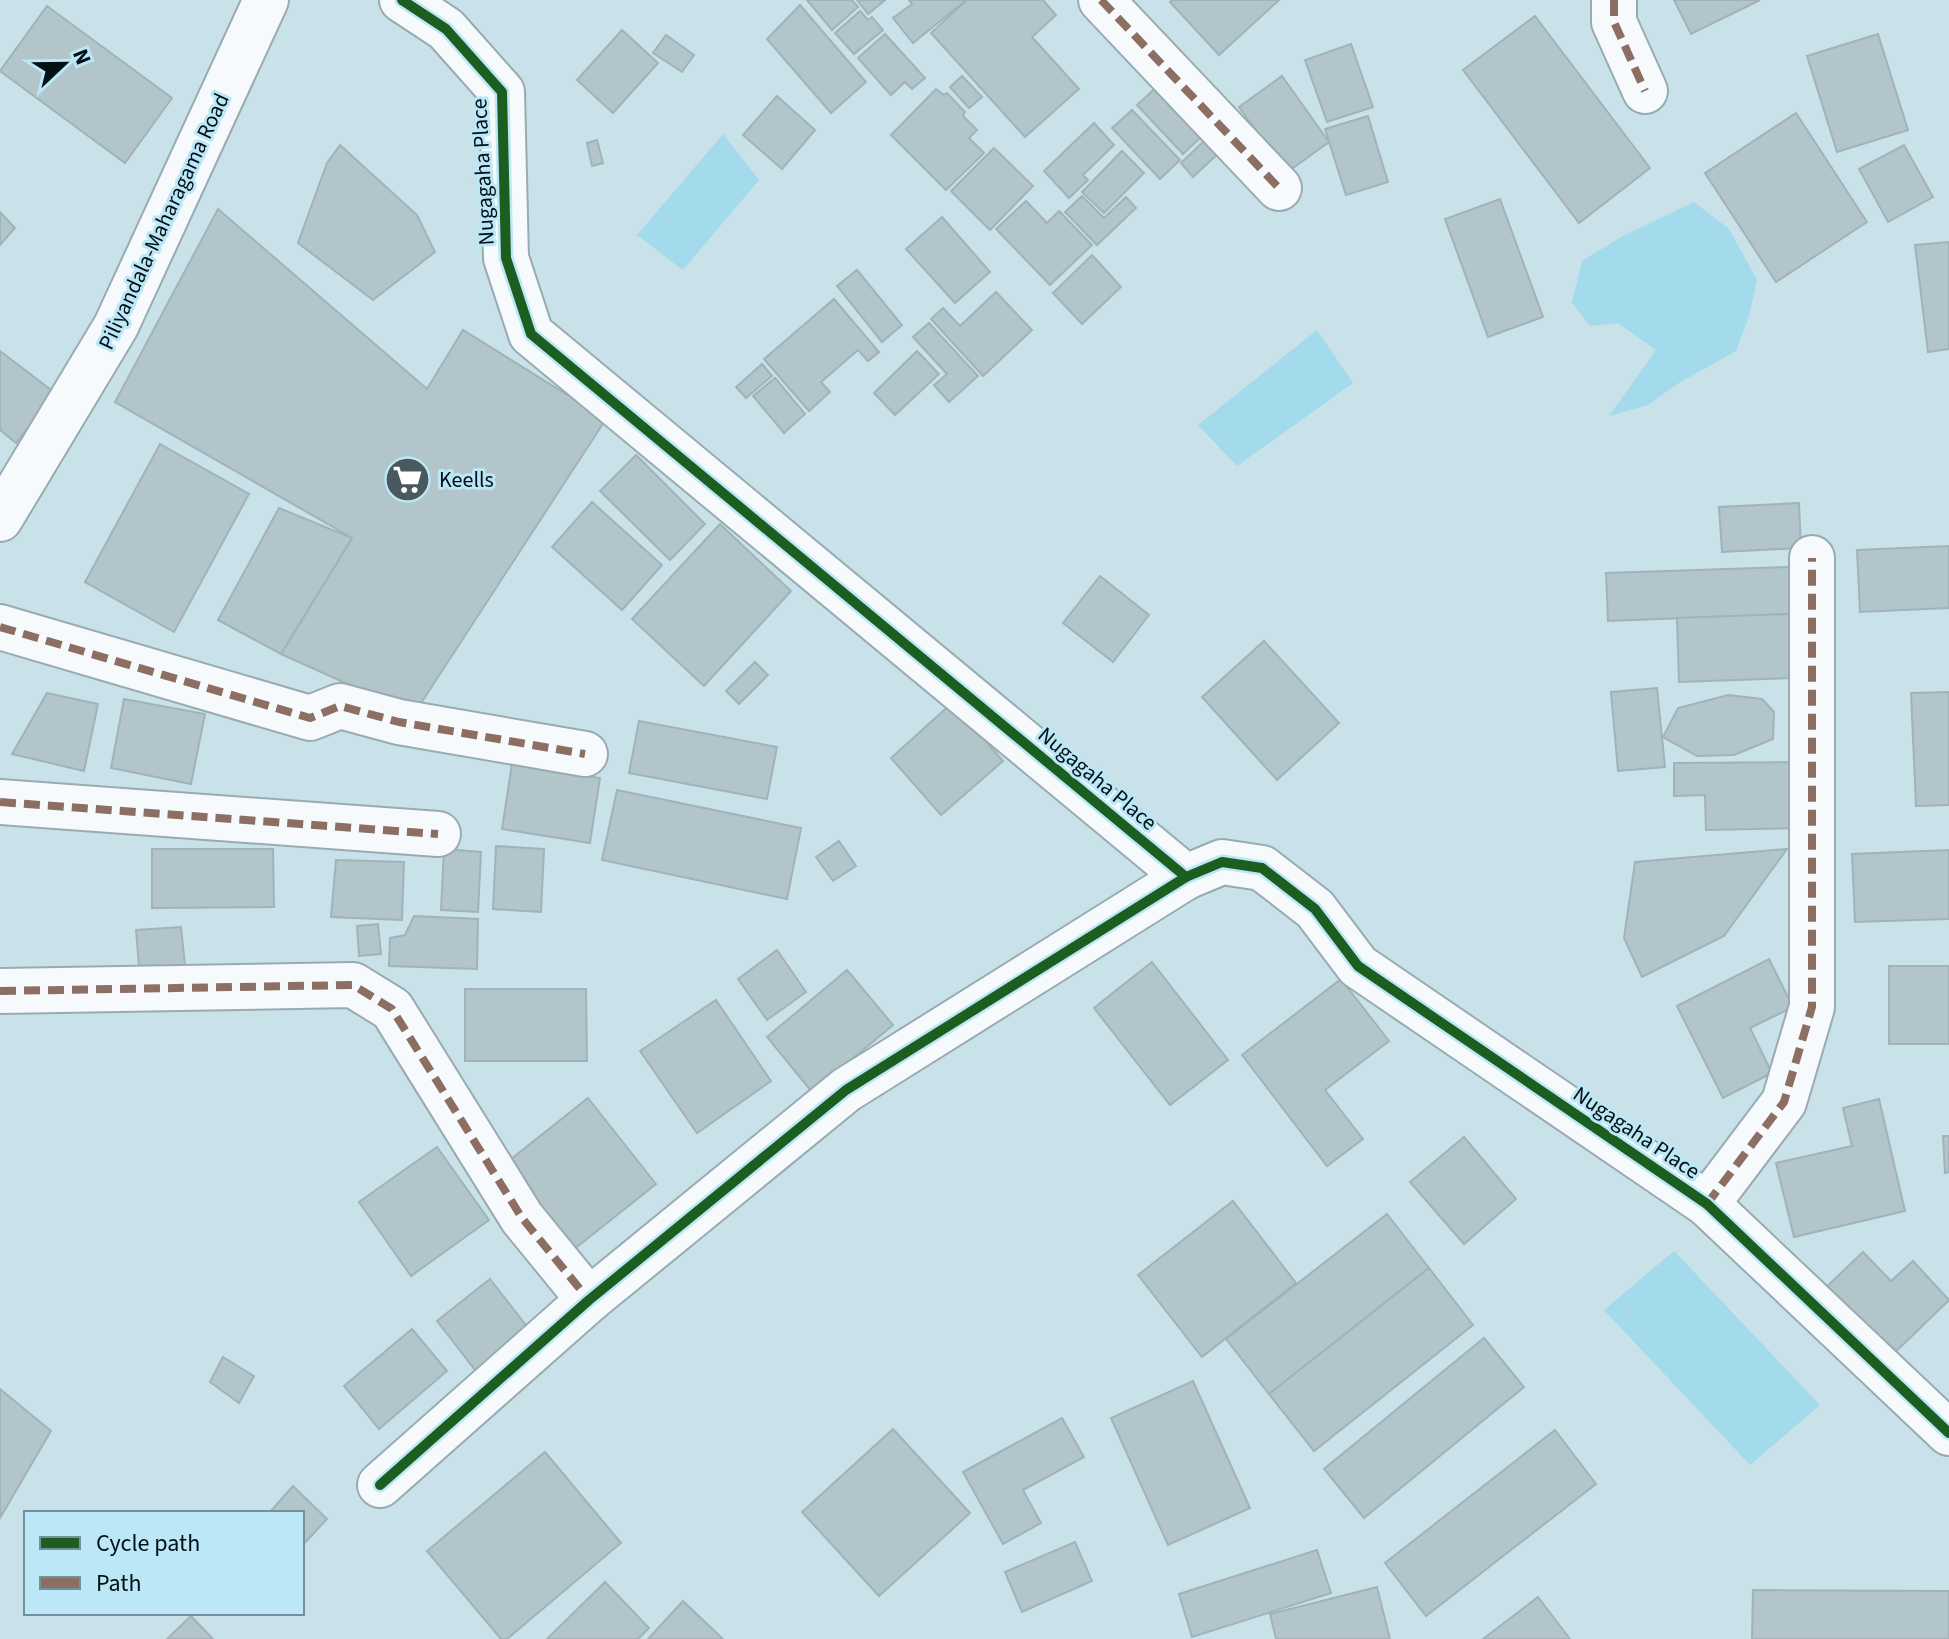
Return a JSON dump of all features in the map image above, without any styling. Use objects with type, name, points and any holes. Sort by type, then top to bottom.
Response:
[{"type":"street","name":"Piliyandala-Maharagama Road","points":[[0,519],[116,326],[266,0]]},
{"type":"street","name":"Nugagaha Place","points":[[402,0],[446,29],[502,92],[506,258],[531,334],[1186,877],[1222,862],[1262,868],[1315,909],[1358,966],[1707,1204],[1949,1433]]},
{"type":"street","points":[[1101,0],[1279,188]]},
{"type":"street","points":[[1614,0],[1614,22],[1645,91]]},
{"type":"street","points":[[1707,1204],[1784,1102],[1812,1007],[1812,558]]},
{"type":"street","points":[[0,627],[310,718],[340,706],[399,722],[585,754]]},
{"type":"street","points":[[0,802],[438,834]]},
{"type":"street","points":[[380,1485],[589,1300],[846,1090],[1186,877]]},
{"type":"street","points":[[0,991],[353,985],[392,1009],[522,1218],[589,1300]]},
{"type":"shaded area","points":[[723,134],[759,180],[683,270],[637,235]]},
{"type":"shaded area","points":[[1694,202],[1729,229],[1757,280],[1749,316],[1736,351],[1677,384],[1648,405],[1609,416],[1656,350],[1618,323],[1590,326],[1572,303],[1582,261],[1621,237]]},
{"type":"shaded area","points":[[1317,330],[1353,383],[1237,466],[1198,425]]},
{"type":"shaded area","points":[[1674,1251],[1820,1405],[1750,1465],[1604,1310]]},
{"type":"building","points":[[807,0],[852,0],[858,7],[832,30]]},
{"type":"building","points":[[857,0],[885,0],[868,14]]},
{"type":"building","points":[[909,0],[965,1],[913,43],[893,18],[912,4]]},
{"type":"building","points":[[967,0],[1043,0],[1056,15],[1032,37],[1079,89],[1025,137],[931,33]]},
{"type":"building","points":[[1279,0],[1219,55],[1170,2]]},
{"type":"building","points":[[1674,0],[1760,0],[1691,34]]},
{"type":"building","points":[[800,5],[866,82],[831,113],[767,39]]},
{"type":"building","points":[[47,6],[172,98],[125,163],[0,71]]},
{"type":"building","points":[[860,11],[868,20],[872,17],[883,30],[854,54],[835,33]]},
{"type":"building","points":[[1535,16],[1650,168],[1579,223],[1463,70]]},
{"type":"building","points":[[622,30],[658,63],[613,113],[577,80]]},
{"type":"building","points":[[885,34],[925,78],[912,89],[905,82],[891,95],[858,58]]},
{"type":"building","points":[[1878,34],[1908,130],[1837,152],[1807,56]]},
{"type":"building","points":[[666,35],[694,55],[682,72],[653,53]]},
{"type":"building","points":[[1351,44],[1373,107],[1327,122],[1305,60]]},
{"type":"building","points":[[962,76],[982,97],[969,108],[950,87]]},
{"type":"building","points":[[1282,76],[1329,142],[1286,173],[1239,107]]},
{"type":"building","points":[[1159,85],[1204,134],[1183,154],[1137,105]]},
{"type":"building","points":[[936,89],[944,95],[947,93],[965,112],[963,116],[977,130],[969,138],[984,153],[946,190],[891,135]]},
{"type":"building","points":[[777,96],[815,130],[782,169],[743,135]]},
{"type":"building","points":[[1132,110],[1180,160],[1160,179],[1112,128]]},
{"type":"building","points":[[1796,113],[1867,222],[1776,282],[1705,173]]},
{"type":"building","points":[[1368,116],[1388,182],[1346,195],[1325,129]]},
{"type":"building","points":[[1094,123],[1114,145],[1083,175],[1088,180],[1069,198],[1044,171]]},
{"type":"building","points":[[597,140],[603,163],[592,166],[587,143]]},
{"type":"building","points":[[1204,141],[1210,149],[1215,144],[1221,151],[1193,177],[1181,163]]},
{"type":"building","points":[[340,145],[417,215],[435,252],[373,300],[298,243],[327,163]]},
{"type":"building","points":[[1904,145],[1933,197],[1888,222],[1859,169]]},
{"type":"building","points":[[994,148],[1033,186],[990,230],[951,191]]},
{"type":"building","points":[[1122,151],[1144,173],[1104,213],[1082,192]]},
{"type":"building","points":[[1082,196],[1104,218],[1126,197],[1136,208],[1097,245],[1065,212]]},
{"type":"building","points":[[1500,199],[1543,317],[1488,337],[1445,219]]},
{"type":"building","points":[[1026,201],[1047,223],[1059,211],[1092,245],[1050,285],[996,229]]},
{"type":"building","name":"Keells","points":[[218,209],[427,389],[463,330],[606,419],[414,714],[281,654],[352,538],[115,402]]},
{"type":"building","points":[[0,212],[15,228],[0,245]]},
{"type":"building","points":[[942,217],[990,272],[955,303],[906,249]]},
{"type":"building","points":[[1949,242],[1949,349],[1928,352],[1915,245]]},
{"type":"building","points":[[1092,255],[1121,287],[1082,324],[1053,293]]},
{"type":"building","points":[[857,270],[902,325],[882,342],[837,286]]},
{"type":"building","points":[[996,292],[1032,330],[983,376],[931,319],[943,308],[960,326]]},
{"type":"building","points":[[834,299],[879,352],[868,361],[858,350],[821,382],[830,392],[809,411],[764,359]]},
{"type":"building","points":[[929,323],[978,376],[949,402],[934,385],[947,374],[913,337]]},
{"type":"building","points":[[0,351],[55,393],[16,443],[0,430]]},
{"type":"building","points":[[917,351],[939,374],[895,415],[874,393]]},
{"type":"building","points":[[762,364],[772,376],[746,398],[736,387]]},
{"type":"building","points":[[775,378],[805,414],[784,433],[753,396]]},
{"type":"building","points":[[160,444],[249,494],[174,632],[85,582]]},
{"type":"building","points":[[636,455],[705,524],[670,560],[600,491]]},
{"type":"building","points":[[592,502],[662,565],[622,610],[552,547]]},
{"type":"building","points":[[1799,503],[1801,548],[1722,552],[1719,507]]},
{"type":"building","points":[[279,508],[352,538],[281,654],[218,620]]},
{"type":"building","points":[[720,524],[791,591],[704,686],[632,619]]},
{"type":"building","points":[[1949,546],[1949,608],[1860,612],[1857,550]]},
{"type":"building","points":[[1789,567],[1790,614],[1608,621],[1606,573]]},
{"type":"building","points":[[1100,576],[1149,615],[1113,662],[1063,623]]},
{"type":"building","points":[[1790,614],[1793,678],[1679,682],[1677,618]]},
{"type":"building","points":[[1264,641],[1339,723],[1277,780],[1202,697]]},
{"type":"building","points":[[755,662],[768,675],[739,704],[726,691]]},
{"type":"building","points":[[1657,688],[1665,767],[1618,771],[1611,692]]},
{"type":"building","points":[[1949,692],[1949,805],[1916,806],[1911,693]]},
{"type":"building","points":[[47,693],[98,704],[84,771],[12,754]]},
{"type":"building","points":[[1728,695],[1762,699],[1774,712],[1773,739],[1734,755],[1697,756],[1663,737],[1678,708]]},
{"type":"building","points":[[124,699],[205,714],[191,784],[111,768]]},
{"type":"building","points":[[952,703],[1003,761],[941,815],[891,758]]},
{"type":"building","points":[[639,721],[777,747],[767,799],[629,773]]},
{"type":"building","points":[[1805,762],[1806,828],[1706,830],[1705,795],[1674,796],[1674,763]]},
{"type":"building","points":[[512,764],[600,778],[590,843],[502,829]]},
{"type":"building","points":[[617,790],[801,828],[787,899],[602,860]]},
{"type":"building","points":[[839,841],[856,866],[833,881],[816,857]]},
{"type":"building","points":[[496,846],[544,849],[541,912],[493,909]]},
{"type":"building","points":[[152,849],[273,849],[274,907],[152,908]]},
{"type":"building","points":[[444,849],[481,852],[478,912],[441,910]]},
{"type":"building","points":[[1787,849],[1724,936],[1642,977],[1624,938],[1635,862]]},
{"type":"building","points":[[1949,850],[1949,919],[1855,922],[1852,854]]},
{"type":"building","points":[[336,860],[404,862],[402,920],[331,917]]},
{"type":"building","points":[[414,916],[478,919],[477,969],[389,966],[390,938],[405,935]]},
{"type":"building","points":[[378,924],[381,954],[359,956],[357,926]]},
{"type":"building","points":[[181,927],[186,975],[140,979],[136,930]]},
{"type":"building","points":[[777,950],[806,992],[767,1020],[738,979]]},
{"type":"building","points":[[1769,959],[1793,1007],[1750,1028],[1772,1073],[1723,1098],[1677,1006]]},
{"type":"building","points":[[1152,962],[1228,1060],[1170,1105],[1094,1008]]},
{"type":"building","points":[[1889,966],[1949,966],[1949,1044],[1889,1044]]},
{"type":"building","points":[[847,970],[893,1025],[812,1092],[767,1037]]},
{"type":"building","points":[[1341,979],[1389,1041],[1325,1090],[1363,1139],[1327,1166],[1242,1055]]},
{"type":"building","points":[[465,989],[586,989],[587,1061],[465,1061]]},
{"type":"building","points":[[716,1000],[771,1081],[697,1133],[640,1051]]},
{"type":"building","points":[[588,1098],[656,1184],[573,1250],[505,1164]]},
{"type":"building","points":[[1879,1099],[1905,1211],[1794,1237],[1776,1163],[1852,1146],[1843,1108]]},
{"type":"building","points":[[1943,1136],[1949,1136],[1949,1172],[1945,1173]]},
{"type":"building","points":[[1464,1137],[1516,1199],[1464,1244],[1410,1182]]},
{"type":"building","points":[[437,1147],[489,1220],[411,1276],[359,1202]]},
{"type":"building","points":[[1233,1201],[1296,1283],[1202,1357],[1138,1275]]},
{"type":"building","points":[[1387,1214],[1429,1268],[1269,1394],[1226,1339]]},
{"type":"building","points":[[1863,1252],[1891,1281],[1913,1261],[1949,1300],[1884,1363],[1818,1295]]},
{"type":"building","points":[[1429,1268],[1473,1325],[1314,1451],[1269,1394]]},
{"type":"building","points":[[490,1279],[532,1333],[479,1375],[437,1321]]},
{"type":"building","points":[[412,1329],[447,1371],[379,1429],[344,1386]]},
{"type":"building","points":[[1484,1338],[1524,1387],[1364,1518],[1324,1469]]},
{"type":"building","points":[[223,1357],[254,1376],[239,1403],[210,1382]]},
{"type":"building","points":[[1193,1381],[1250,1508],[1168,1545],[1111,1418]]},
{"type":"building","points":[[0,1389],[51,1431],[0,1518]]},
{"type":"building","points":[[1062,1418],[1084,1457],[1023,1490],[1041,1523],[1003,1544],[963,1472]]},
{"type":"building","points":[[893,1429],[970,1513],[879,1596],[802,1512]]},
{"type":"building","points":[[1555,1430],[1596,1484],[1426,1616],[1385,1563]]},
{"type":"building","points":[[545,1452],[621,1543],[507,1639],[501,1639],[427,1551]]},
{"type":"building","points":[[293,1486],[327,1519],[304,1544],[304,1511],[271,1511]]},
{"type":"building","points":[[1075,1542],[1092,1581],[1022,1612],[1005,1572]]},
{"type":"building","points":[[1317,1550],[1331,1593],[1192,1637],[1179,1594]]},
{"type":"building","points":[[605,1582],[649,1628],[638,1639],[547,1639]]},
{"type":"building","points":[[1377,1587],[1390,1639],[1276,1639],[1270,1614]]},
{"type":"building","points":[[1753,1590],[1949,1591],[1949,1639],[1752,1639]]},
{"type":"building","points":[[1538,1597],[1570,1639],[1483,1639]]},
{"type":"building","points":[[683,1601],[723,1639],[648,1639]]},
{"type":"building","points":[[191,1616],[213,1639],[167,1639]]},
{"type":"marked path","points":[[1101,0],[1279,188]]},
{"type":"marked path","points":[[1614,0],[1614,22],[1645,91]]},
{"type":"marked path","points":[[1707,1204],[1784,1102],[1812,1007],[1812,558]]},
{"type":"marked path","points":[[0,627],[310,718],[340,706],[399,722],[585,754]]},
{"type":"marked path","points":[[0,802],[438,834]]},
{"type":"marked path","points":[[0,991],[353,985],[392,1009],[522,1218],[589,1300]]},
{"type":"cycle path","points":[[402,0],[446,29],[502,92],[506,258],[531,334],[1186,877],[1222,862],[1262,868],[1315,909],[1358,966],[1707,1204],[1949,1433]]},
{"type":"cycle path","points":[[380,1485],[589,1300],[846,1090],[1186,877]]},
{"type":"place","name":"Keells","points":[[408,479]]}]
